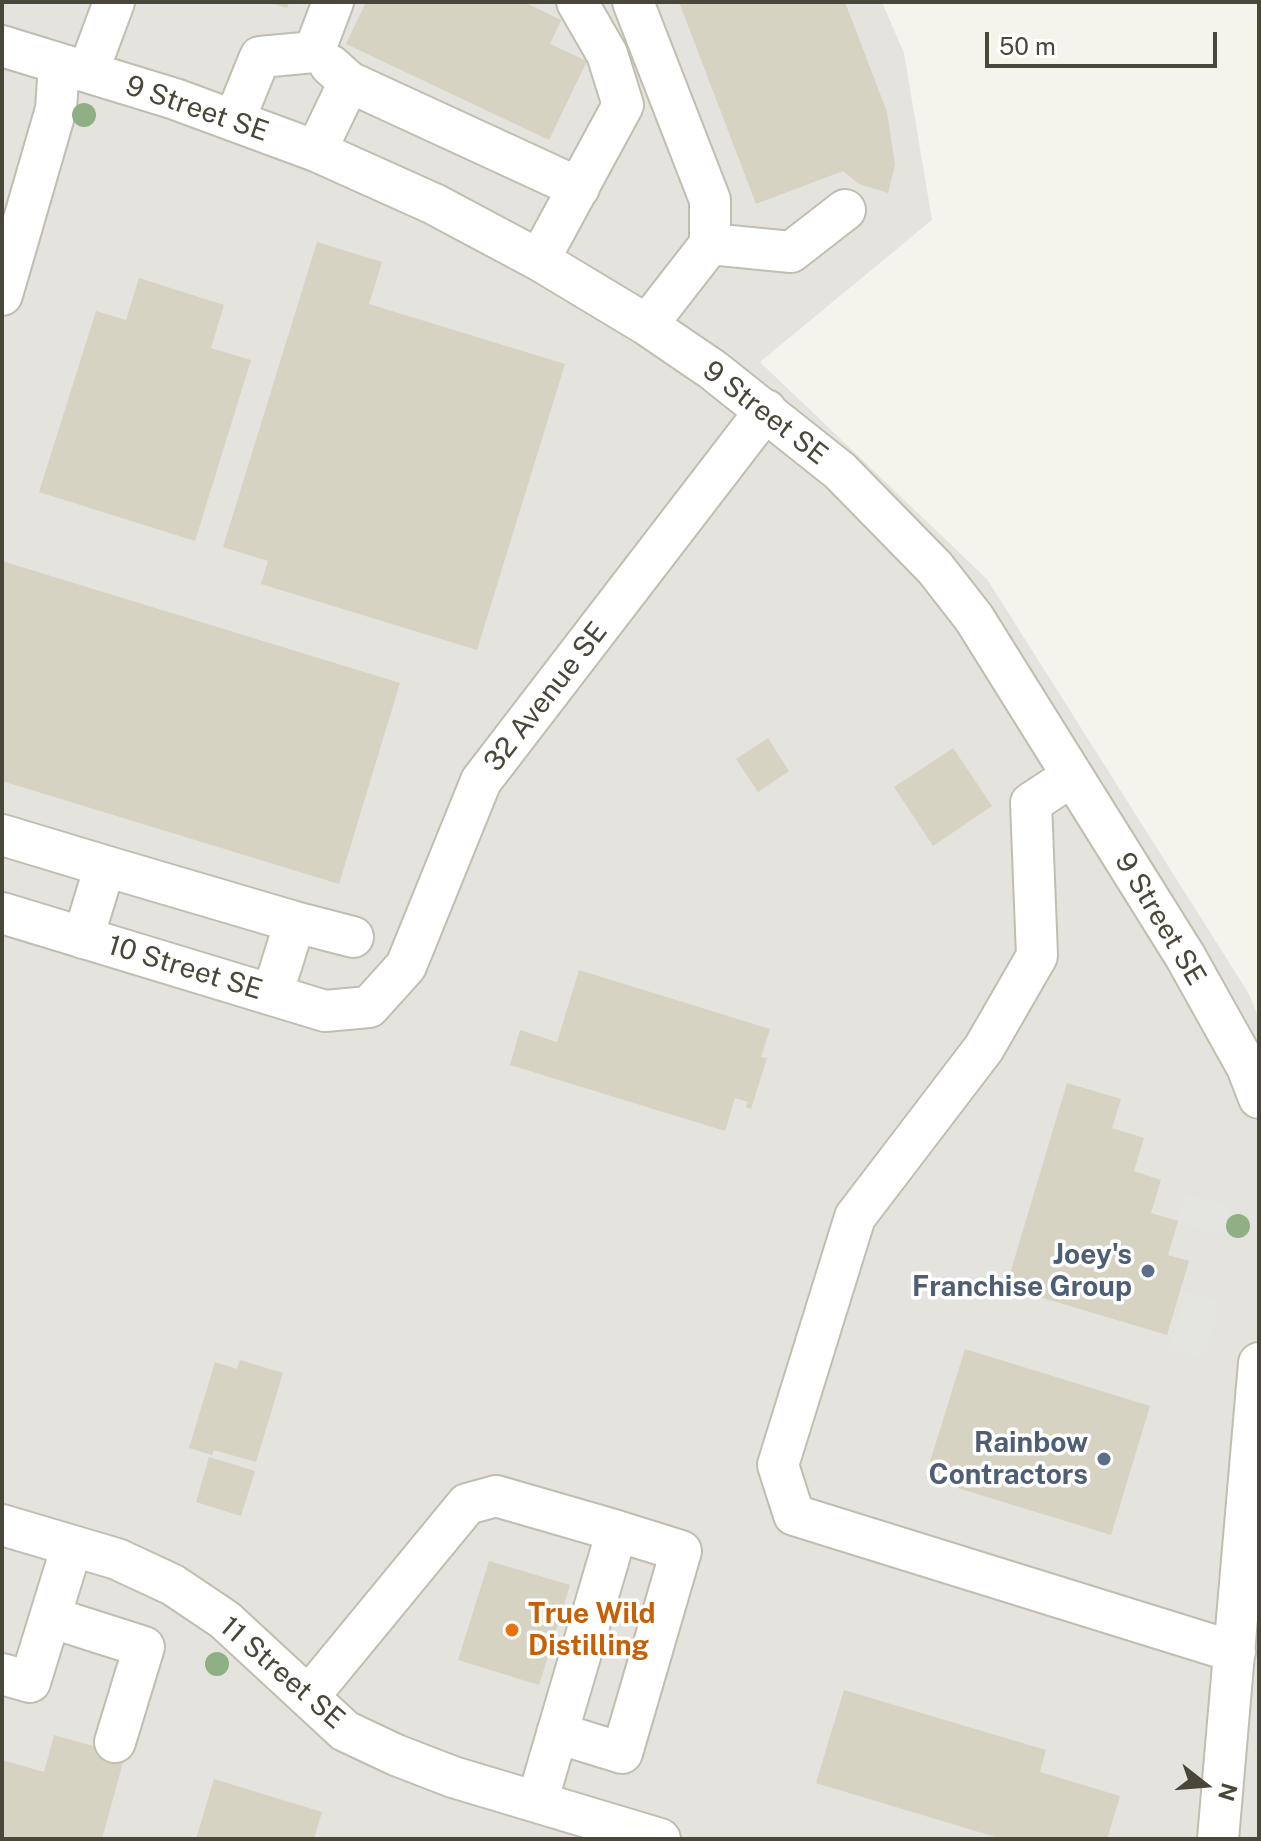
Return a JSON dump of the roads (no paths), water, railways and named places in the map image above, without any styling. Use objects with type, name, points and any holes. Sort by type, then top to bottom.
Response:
[{"type":"street","points":[[2,295],[56,109],[74,68],[114,2]]},
{"type":"street","points":[[314,52],[333,2]]},
{"type":"street","points":[[539,260],[623,105],[607,54],[577,2]]},
{"type":"street","points":[[633,2],[710,200],[710,244],[647,325]]},
{"type":"street","name":"9 Street SE","points":[[2,46],[175,99],[316,151],[434,204],[539,260],[647,325],[766,410],[840,471],[935,568],[974,618],[1185,956],[1247,1067],[1259,1098]]},
{"type":"street","points":[[234,121],[260,57],[314,52],[349,82],[579,188]]},
{"type":"street","points":[[316,151],[349,82]]},
{"type":"street","points":[[710,244],[791,252],[845,210]]},
{"type":"street","name":"32 Avenue SE","points":[[369,1007],[406,966],[481,781],[766,410]]},
{"type":"street","points":[[1072,776],[1031,803],[1037,956],[984,1048],[855,1217],[778,1465],[794,1515],[1235,1652]]},
{"type":"street","points":[[2,835],[353,937]]},
{"type":"street","points":[[83,938],[105,866]]},
{"type":"street","name":"10 Street SE","points":[[2,913],[325,1011],[369,1007]]},
{"type":"street","points":[[272,995],[295,922]]},
{"type":"street","points":[[1218,1839],[1259,1363]]},
{"type":"street","points":[[309,1696],[467,1504],[496,1496],[681,1551],[622,1753],[557,1733]]},
{"type":"street","name":"11 Street SE","points":[[2,1525],[117,1559],[173,1585],[225,1620],[345,1731],[453,1777],[660,1839]]},
{"type":"street","points":[[537,1802],[617,1531]]},
{"type":"street","points":[[2,1674],[30,1682],[72,1546]]},
{"type":"street","points":[[50,1617],[144,1647],[115,1742]]},
{"type":"place","name":"Joey's Franchise Group","points":[[1148,1271]]},
{"type":"place","name":"Rainbow Contractors","points":[[1104,1459]]},
{"type":"place","name":"True Wild Distilling","points":[[512,1630]]}]
